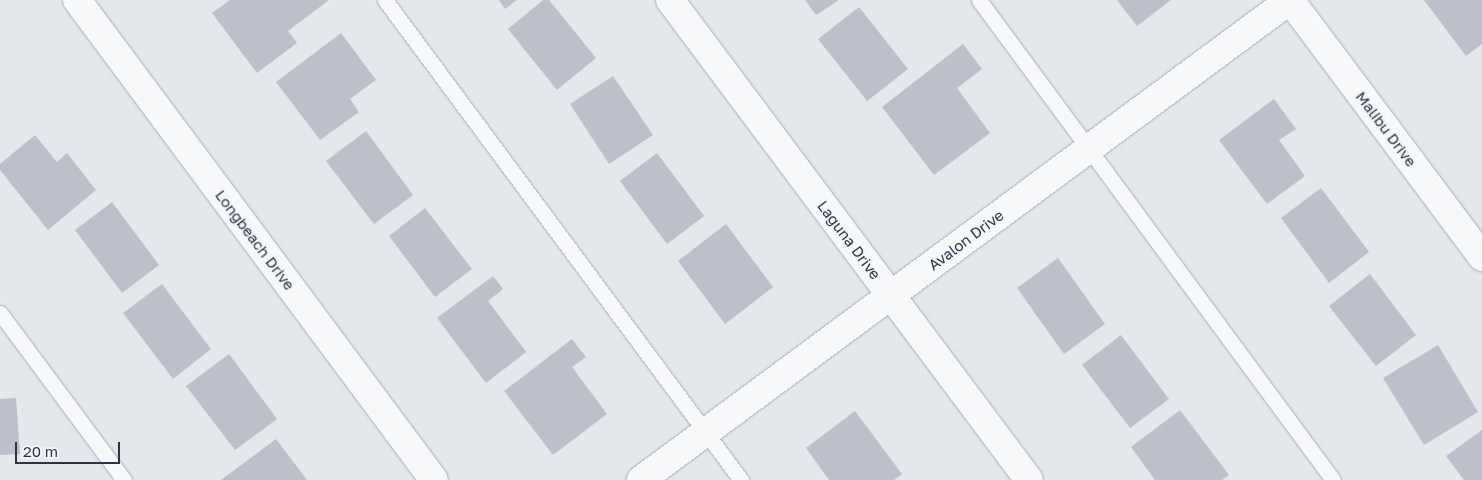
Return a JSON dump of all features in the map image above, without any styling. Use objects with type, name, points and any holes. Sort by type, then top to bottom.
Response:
[{"type":"street","name":"Longbeach Drive","points":[[77,0],[434,480]]},
{"type":"street","name":"Laguna Drive","points":[[670,0],[1029,480]]},
{"type":"street","name":"Avalon Drive","points":[[641,480],[1290,0]]},
{"type":"street","name":"Malibu Drive","points":[[1290,0],[1482,257]]},
{"type":"lane","points":[[385,0],[741,480]]},
{"type":"lane","points":[[979,0],[1334,480]]},
{"type":"lane","points":[[0,313],[124,480]]},
{"type":"building","points":[[230,0],[329,0],[288,31],[297,43],[257,73],[212,13]]},
{"type":"building","points":[[499,0],[517,0],[505,9]]},
{"type":"building","points":[[543,0],[549,0],[596,58],[557,90],[508,29]]},
{"type":"building","points":[[805,0],[839,0],[816,15]]},
{"type":"building","points":[[1117,0],[1171,0],[1137,26]]},
{"type":"building","points":[[1424,0],[1482,0],[1482,44],[1466,56]]},
{"type":"building","points":[[859,7],[908,69],[867,101],[818,39]]},
{"type":"building","points":[[341,33],[376,80],[350,99],[359,112],[320,140],[276,82]]},
{"type":"building","points":[[963,44],[982,69],[957,88],[990,133],[934,175],[882,107]]},
{"type":"building","points":[[613,76],[653,135],[609,164],[570,104]]},
{"type":"building","points":[[1274,99],[1296,129],[1279,140],[1305,176],[1267,204],[1219,140]]},
{"type":"building","points":[[366,131],[413,195],[374,224],[326,161]]},
{"type":"building","points":[[35,135],[57,162],[67,153],[96,190],[48,230],[0,170],[0,164]]},
{"type":"building","points":[[657,153],[704,216],[667,244],[620,181]]},
{"type":"building","points":[[1321,188],[1369,252],[1329,283],[1281,218]]},
{"type":"building","points":[[112,202],[159,265],[122,293],[75,230]]},
{"type":"building","points":[[425,208],[472,269],[435,297],[389,236]]},
{"type":"building","points":[[726,224],[773,287],[725,324],[678,261]]},
{"type":"building","points":[[1058,258],[1105,324],[1064,354],[1017,288]]},
{"type":"building","points":[[1370,274],[1416,335],[1376,366],[1329,306]]},
{"type":"building","points":[[493,276],[503,289],[488,301],[526,352],[486,383],[437,318]]},
{"type":"building","points":[[162,284],[211,349],[173,379],[123,313]]},
{"type":"building","points":[[1121,335],[1169,399],[1130,428],[1082,365]]},
{"type":"building","points":[[572,339],[586,357],[572,367],[607,414],[553,455],[504,391]]},
{"type":"building","points":[[1438,345],[1478,412],[1424,445],[1383,378]]},
{"type":"building","points":[[229,354],[277,419],[235,450],[186,386]]},
{"type":"building","points":[[16,398],[20,454],[0,455],[0,399]]},
{"type":"building","points":[[1180,410],[1229,475],[1222,480],[1155,480],[1131,447]]},
{"type":"building","points":[[855,411],[902,474],[894,480],[829,480],[806,448]]},
{"type":"building","points":[[1482,430],[1482,480],[1464,480],[1446,456]]},
{"type":"building","points":[[276,439],[307,480],[221,480]]}]
